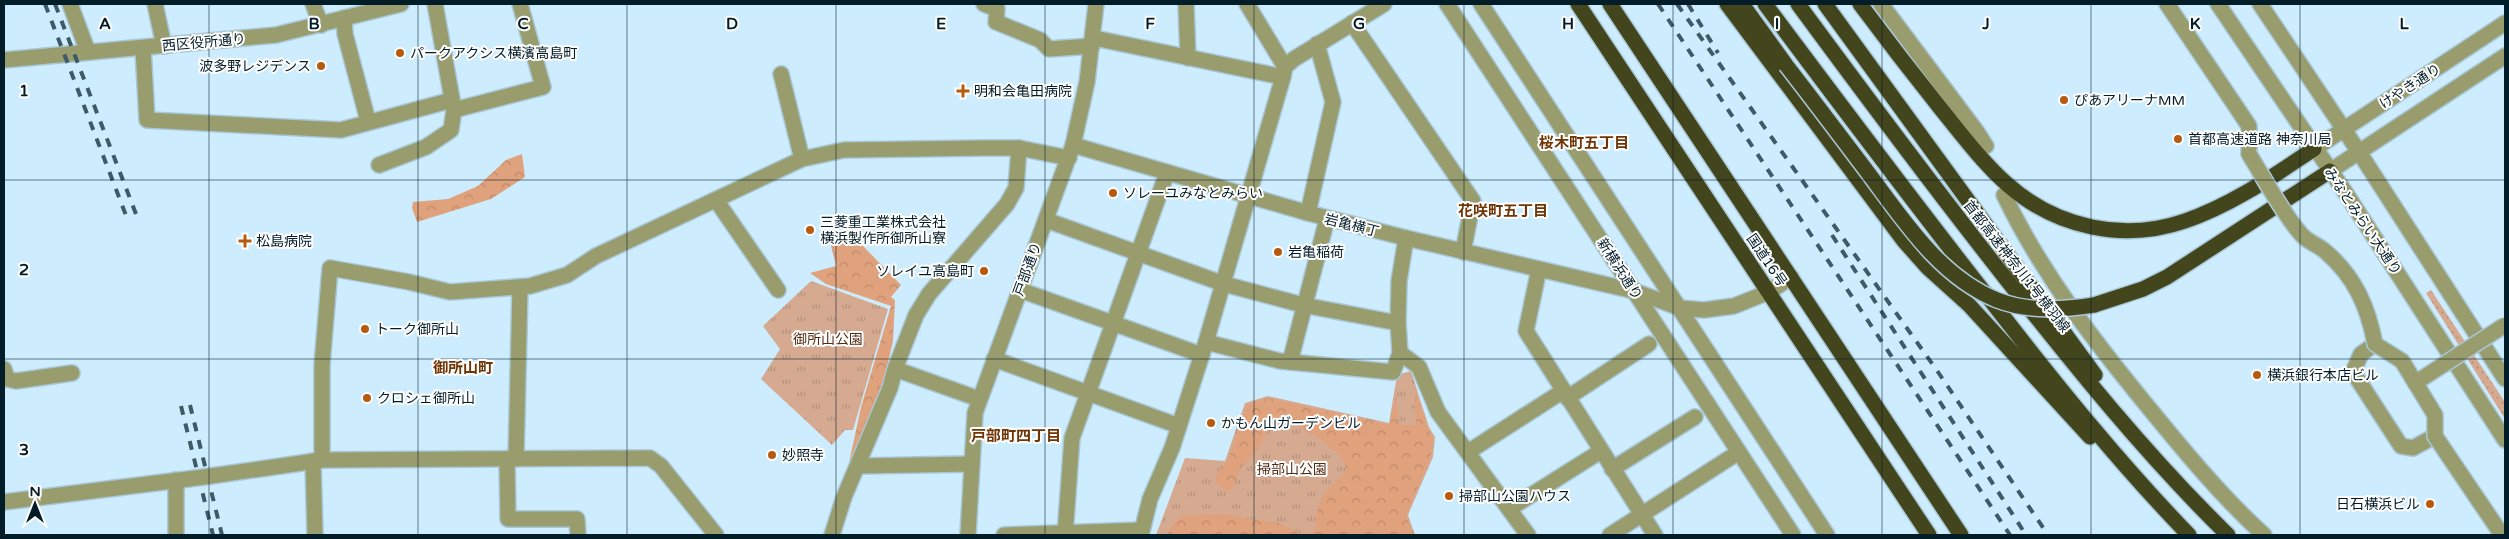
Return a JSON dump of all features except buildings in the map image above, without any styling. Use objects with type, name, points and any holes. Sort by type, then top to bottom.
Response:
[{"type":"highway","name":"国道16号","points":[[1578,4],[1929,535]]},
{"type":"highway","name":"国道16号","points":[[1610,4],[1960,535]]},
{"type":"highway","points":[[1727,4],[1904,241],[1969,305],[2086,433],[2134,476]]},
{"type":"highway","points":[[1742,4],[1913,233],[1957,276],[1981,292],[2014,305],[2066,310],[2094,306],[2143,289],[2167,277],[2330,172]]},
{"type":"highway","points":[[1765,4],[1906,194],[2037,359],[2134,476],[2190,535]]},
{"type":"highway","name":"首都高速神奈川1号横羽線","points":[[1798,4],[1907,152],[2057,344],[2168,474],[2228,535]]},
{"type":"highway","points":[[1826,4],[2168,474]]},
{"type":"highway","points":[[1860,4],[1899,57],[1985,163],[2009,186],[2030,202],[2056,216],[2083,226],[2134,231],[2184,221],[2236,198],[2314,149]]},
{"type":"street","points":[[70,4],[88,52]]},
{"type":"street","points":[[156,4],[164,46]]},
{"type":"street","points":[[313,4],[321,25]]},
{"type":"street","name":"西区役所通り","points":[[4,60],[276,36],[401,4]]},
{"type":"street","points":[[379,165],[426,147],[451,130],[453,105],[436,4]]},
{"type":"street","points":[[143,48],[147,120],[341,130],[368,121],[543,88],[520,4]]},
{"type":"street","points":[[984,4],[997,10],[996,22],[1040,40],[1049,49],[1093,42],[1284,72]]},
{"type":"street","name":"戸部通り","points":[[968,535],[975,413],[1071,152],[1087,82],[1096,4]]},
{"type":"street","points":[[1186,4],[1188,58]]},
{"type":"street","points":[[1247,4],[1284,72]]},
{"type":"street","points":[[1004,535],[1141,533],[1150,499],[1179,426],[1224,284],[1250,198],[1284,72],[1317,44],[1384,4]]},
{"type":"street","name":"新横浜通り","points":[[1447,4],[1739,452],[1790,534]]},
{"type":"street","name":"新横浜通り","points":[[1481,4],[1827,535]]},
{"type":"street","points":[[1881,4],[1986,146]]},
{"type":"street","points":[[2168,4],[2249,126],[2249,154],[2302,236],[2323,249],[2341,265],[2355,284],[2366,306],[2376,344],[2402,362],[2435,415],[2435,436],[2502,535]]},
{"type":"street","name":"みなとみらい大通り","points":[[2218,4],[2505,440]]},
{"type":"street","points":[[2260,4],[2359,152],[2505,380]]},
{"type":"street","points":[[344,18],[345,34],[368,121]]},
{"type":"street","points":[[1352,23],[1473,201],[1463,252]]},
{"type":"street","name":"けやき通り","points":[[2314,149],[2505,23]]},
{"type":"street","points":[[1308,213],[1333,102],[1317,44]]},
{"type":"street","name":"けやき通り","points":[[2330,172],[2505,56]]},
{"type":"street","points":[[781,74],[802,159]]},
{"type":"street","points":[[832,535],[844,497],[890,388],[895,369],[916,315],[929,294],[1007,204],[1016,188],[1019,148]]},
{"type":"street","name":"岩亀横丁","points":[[318,460],[322,365],[330,268],[409,282],[450,292],[520,287],[567,275],[596,256],[802,159],[844,150],[1019,148],[1071,152],[1167,173],[1250,198],[1406,238],[1634,291],[1680,308],[1718,310],[1749,301],[1769,292],[1791,278]]},
{"type":"street","points":[[1065,534],[1072,438],[1167,173]]},
{"type":"street","points":[[2004,196],[2036,258],[2061,296],[2100,348],[2189,456],[2264,535]]},
{"type":"street","points":[[716,200],[778,290]]},
{"type":"street","points":[[1290,362],[1303,305],[1327,218]]},
{"type":"street","points":[[1046,220],[1224,284],[1303,305],[1398,323]]},
{"type":"street","points":[[1020,290],[1113,323],[1204,348],[1290,362],[1393,372],[1400,353],[1398,323],[1399,281],[1406,238]]},
{"type":"street","points":[[1539,269],[1526,331],[1655,535]]},
{"type":"street","points":[[520,287],[508,518],[577,519],[578,535]]},
{"type":"street","points":[[2415,383],[2505,324]]},
{"type":"street","points":[[1468,452],[1648,344]]},
{"type":"street","points":[[2376,344],[2361,354],[2353,372],[2361,390],[2401,446],[2413,448],[2435,436]]},
{"type":"street","points":[[1400,353],[1419,367],[1438,412],[1528,535]]},
{"type":"street","points":[[994,359],[1179,426]]},
{"type":"street","points":[[895,369],[980,399]]},
{"type":"street","points":[[5,376],[21,380],[72,373]]},
{"type":"street","points":[[1612,469],[1695,417]]},
{"type":"street","points":[[1509,509],[1601,451]]},
{"type":"street","points":[[1610,535],[1739,452]]},
{"type":"street","points":[[4,502],[182,480],[318,460],[641,458],[655,460],[716,535]]},
{"type":"street","points":[[315,535],[318,460]]},
{"type":"street","points":[[858,466],[972,464]]},
{"type":"street","points":[[176,535],[182,480]]},
{"type":"green space","points":[[522,154],[525,177],[491,199],[417,222],[412,208],[413,202],[448,199],[478,186],[506,160]]},
{"type":"green space","points":[[854,227],[862,245],[901,285],[891,297],[895,300],[893,341],[882,388],[849,463],[861,407],[891,306],[826,284],[810,273],[836,266],[829,237]]},
{"type":"green space","name":"御所山公園","points":[[811,281],[888,309],[853,430],[845,430],[832,445],[761,379],[780,349],[763,326]]},
{"type":"green space","points":[[2431,290],[2505,402],[2505,419],[2426,293]]},
{"type":"green space","name":"掃部山公園","points":[[1411,371],[1429,427],[1435,437],[1433,457],[1408,515],[1415,535],[1156,535],[1185,458],[1225,461],[1245,403],[1268,396],[1389,423],[1397,375]]},
{"type":"green space","points":[[1415,391],[1427,428],[1433,437],[1431,456],[1406,515],[1413,535],[1304,535],[1312,532],[1316,527],[1317,511],[1321,500],[1326,491],[1342,476],[1346,467],[1339,454],[1319,438],[1286,420],[1277,421],[1270,425],[1260,446],[1240,469],[1232,489],[1227,491],[1216,483],[1216,475],[1228,460],[1247,405],[1268,398],[1390,425],[1396,393],[1399,425],[1416,425]]},
{"type":"green space","points":[[1228,514],[1279,523],[1304,535],[1167,535],[1174,522],[1185,515]]},
{"type":"railway","points":[[45,4],[127,218]]},
{"type":"railway","points":[[55,4],[136,214]]},
{"type":"railway","points":[[1658,4],[2010,535]]},
{"type":"railway","points":[[1677,4],[1938,372],[2048,535]]},
{"type":"railway","points":[[1688,4],[1718,53]]},
{"type":"railway","points":[[1832,235],[2026,535]]},
{"type":"railway","points":[[190,405],[222,535]]},
{"type":"railway","points":[[181,406],[213,535]]},
{"type":"place","name":"パークアクシス横濱高島町","points":[[400,53]]},
{"type":"place","name":"波多野レジデンス","points":[[321,66]]},
{"type":"place","name":"明和会亀田病院","points":[[963,91]]},
{"type":"place","name":"ぴあアリーナMM","points":[[2064,100]]},
{"type":"place","name":"首都高速道路 神奈川局","points":[[2178,139]]},
{"type":"place","name":"ソレーユみなとみらい","points":[[1113,193]]},
{"type":"place","name":"三菱重工業株式会社 横浜製作所御所山寮","points":[[810,230]]},
{"type":"place","name":"松島病院","points":[[245,241]]},
{"type":"place","name":"岩亀稲荷","points":[[1278,252]]},
{"type":"place","name":"ソレイユ高島町","points":[[984,271]]},
{"type":"place","name":"トーク御所山","points":[[365,329]]},
{"type":"place","name":"横浜銀行本店ビル","points":[[2257,375]]},
{"type":"place","name":"クロシェ御所山","points":[[367,398]]},
{"type":"place","name":"かもん山ガーデンビル","points":[[1211,423]]},
{"type":"place","name":"妙照寺","points":[[772,455]]},
{"type":"place","name":"掃部山公園ハウス","points":[[1449,496]]},
{"type":"place","name":"日石横浜ビル","points":[[2430,504]]},
{"type":"district","name":"桜木町五丁目","points":[[1584,143]]},
{"type":"district","name":"花咲町五丁目","points":[[1503,211]]},
{"type":"district","name":"御所山町","points":[[463,368]]},
{"type":"district","name":"戸部町四丁目","points":[[1016,436]]}]
